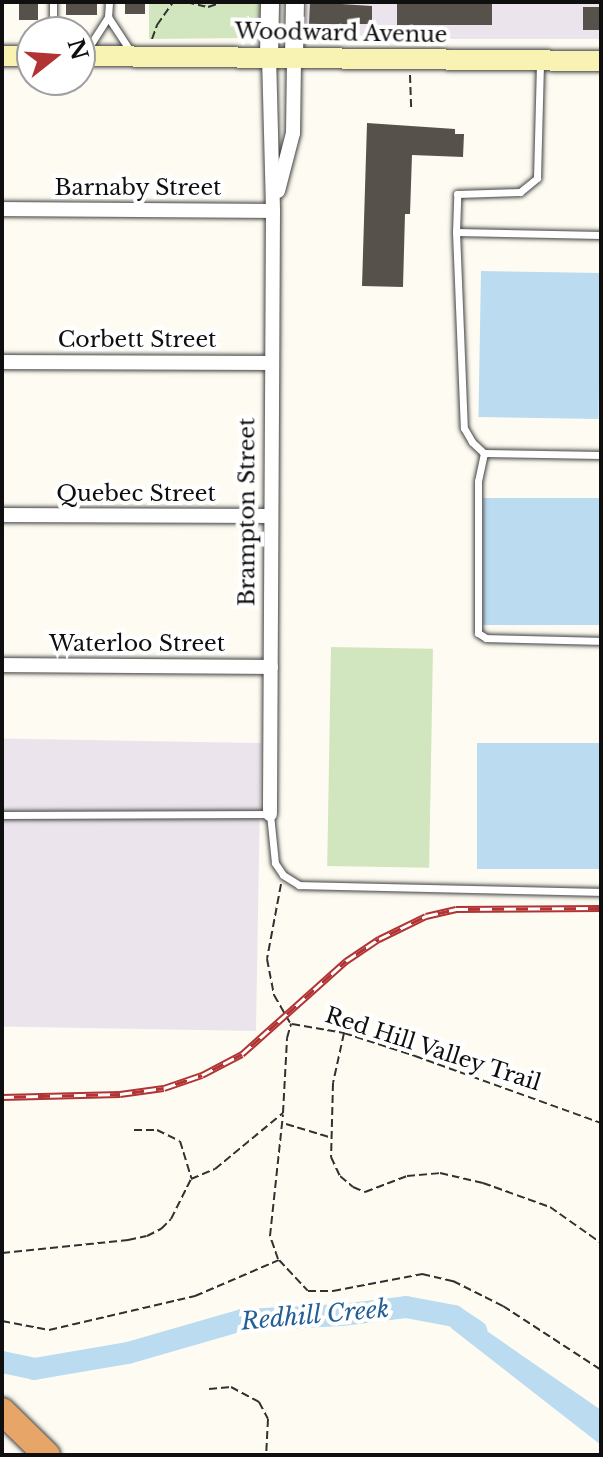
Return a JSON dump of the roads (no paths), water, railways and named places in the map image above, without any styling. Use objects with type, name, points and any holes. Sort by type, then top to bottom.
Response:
[{"type":"highway","points":[[10,1417],[47,1455]]},
{"type":"main road","name":"Woodward Avenue","points":[[96,56],[601,61]]},
{"type":"street","name":"Brampton Street","points":[[270,2],[273,211],[270,814]]},
{"type":"street","name":"Brampton Street","points":[[273,211],[293,133],[295,2]]},
{"type":"street","name":"Barnaby Street","points":[[2,209],[273,211]]},
{"type":"street","name":"Corbett Street","points":[[2,362],[271,363]]},
{"type":"street","name":"Quebec Street","points":[[2,515],[271,516]]},
{"type":"street","name":"Waterloo Street","points":[[2,665],[271,667]]},
{"type":"lane","points":[[96,34],[108,17],[109,2]]},
{"type":"lane","points":[[108,17],[142,56]]},
{"type":"lane","points":[[484,453],[464,428],[457,194],[520,192],[537,178],[540,60]]},
{"type":"lane","points":[[456,232],[601,235]]},
{"type":"lane","points":[[484,453],[601,455]]},
{"type":"lane","points":[[484,453],[478,481],[478,633],[486,638],[601,641]]},
{"type":"lane","points":[[2,815],[270,814],[273,858],[283,875],[299,885],[316,888],[601,892]]},
{"type":"water","points":[[481,271],[601,273],[598,419],[478,417]]},
{"type":"water","points":[[483,498],[601,498],[601,625],[483,625]]},
{"type":"water","points":[[477,743],[601,743],[601,869],[477,869]]},
{"type":"water","points":[[455,1309],[601,1410],[601,1445],[451,1328]]},
{"type":"waterway","name":"Redhill Creek","points":[[2,1362],[34,1369],[128,1353],[242,1320],[342,1315],[406,1307],[454,1316],[476,1331]]},
{"type":"railway","points":[[2,1097],[120,1094],[164,1088],[202,1075],[242,1054],[346,961],[379,939],[426,916],[456,909],[601,908]]}]
